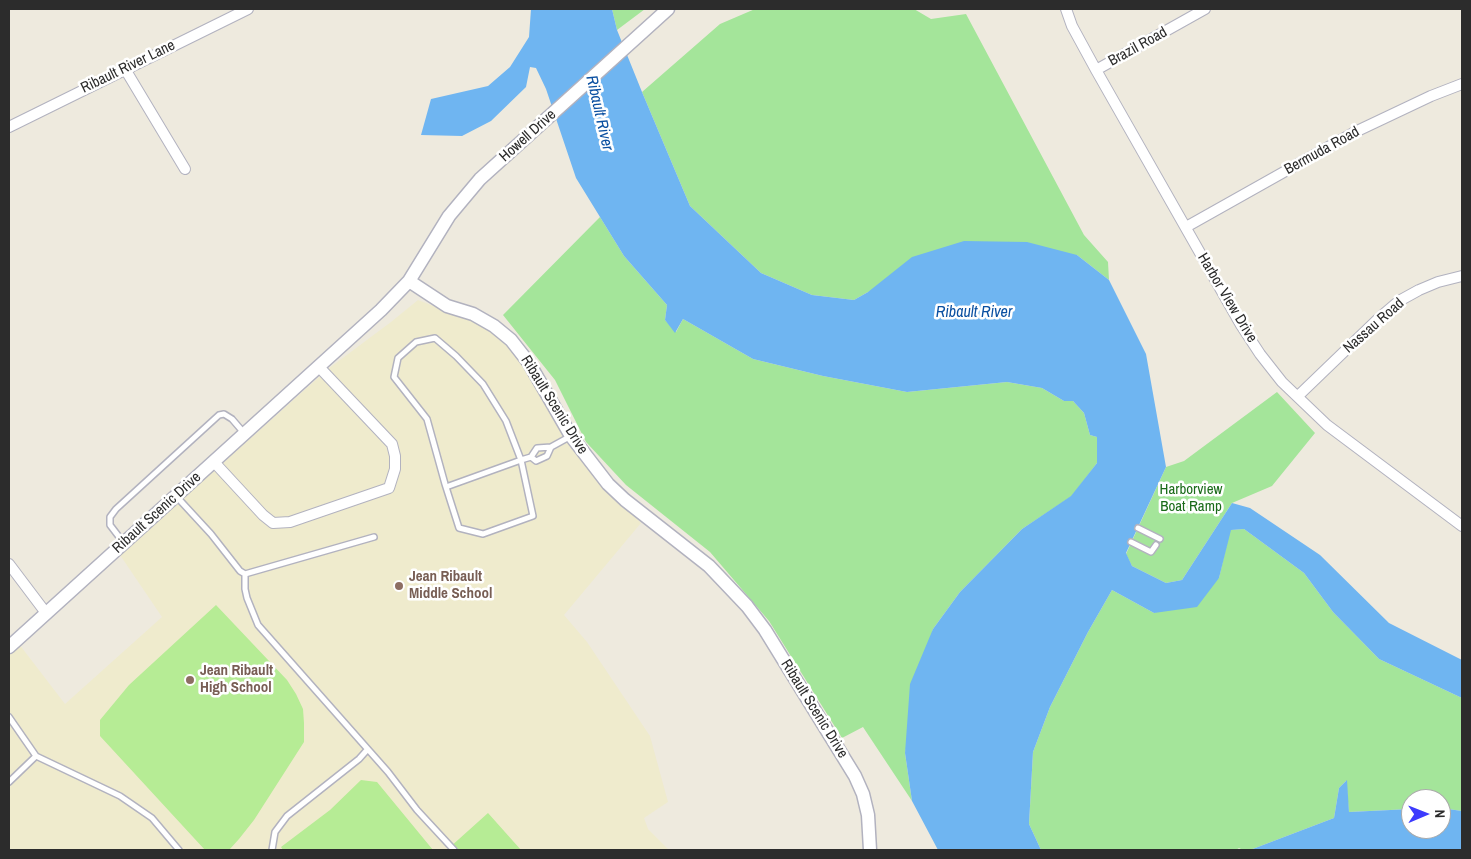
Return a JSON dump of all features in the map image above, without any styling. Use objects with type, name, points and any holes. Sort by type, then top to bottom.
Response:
[{"type":"street","name":"Ribault River Lane","points":[[9,127],[248,9]]},
{"type":"street","name":"Howell Drive","points":[[409,281],[449,216],[480,179],[668,9]]},
{"type":"street","name":"Harbor View Drive","points":[[1066,9],[1072,26],[1096,70],[1241,325],[1260,354],[1282,382],[1327,426],[1462,526]]},
{"type":"street","name":"Brazil Road","points":[[1096,70],[1205,9]]},
{"type":"street","points":[[125,69],[185,169]]},
{"type":"street","name":"Bermuda Road","points":[[1186,227],[1355,132],[1431,96],[1462,84]]},
{"type":"street","name":"Nassau Road","points":[[1298,396],[1399,301],[1419,290],[1462,276]]},
{"type":"street","name":"Ribault Scenic Drive","points":[[9,647],[319,367],[381,310],[409,281],[447,306],[473,314],[494,326],[511,340],[529,363],[571,436],[608,484],[625,500],[709,566],[728,585],[765,630],[855,776],[863,794],[868,815],[870,850]]},
{"type":"street","points":[[214,462],[263,515],[273,523],[290,522],[388,488],[395,469],[392,444],[319,367]]},
{"type":"street","points":[[9,564],[46,613]]},
{"type":"lane","points":[[435,338],[456,356],[483,384],[506,422],[521,460],[533,516],[483,534],[459,528],[427,419],[394,377],[398,358],[416,342],[435,338]]},
{"type":"lane","points":[[123,543],[110,525],[110,517],[116,509],[212,420],[224,414],[232,419],[245,434]]},
{"type":"lane","points":[[446,487],[531,457],[537,448],[552,447],[571,436]]},
{"type":"lane","points":[[531,457],[536,460],[547,456],[552,447]]},
{"type":"lane","points":[[176,496],[211,534],[240,571],[246,574],[374,537]]},
{"type":"lane","points":[[1138,528],[1160,539]]},
{"type":"lane","points":[[1131,542],[1152,552],[1156,545]]},
{"type":"lane","points":[[246,574],[245,589],[247,598],[258,625],[388,772],[417,810],[454,850]]},
{"type":"lane","points":[[9,717],[36,756],[120,796],[152,818],[178,850]]},
{"type":"lane","points":[[272,850],[275,832],[287,816],[359,759],[367,750]]},
{"type":"lane","points":[[9,782],[36,756]]},
{"type":"shaded area","name":"Jean Ribault Middle School","points":[[418,300],[488,327],[503,341],[527,371],[572,449],[599,481],[641,523],[564,615],[587,642],[650,736],[668,802],[644,818],[648,829],[669,850],[9,850],[9,654],[19,644],[65,704],[162,617],[120,555],[328,369]]},
{"type":"green space","points":[[612,9],[645,9],[617,30]]},
{"type":"green space","points":[[755,9],[914,9],[931,19],[966,14],[1084,235],[1108,262],[1109,280],[1077,255],[868,292],[854,300],[812,295],[761,273],[690,206],[642,92],[720,24]]},
{"type":"green space","points":[[600,217],[624,256],[667,305],[665,320],[676,332],[683,319],[753,359],[823,376],[907,392],[1007,382],[1042,388],[1064,401],[1073,401],[1084,413],[1090,435],[1097,437],[1097,463],[1072,496],[1022,529],[960,592],[933,629],[905,753],[912,801],[863,727],[842,738],[769,621],[710,552],[626,485],[586,442],[555,380],[503,315]]},
{"type":"green space","name":"Harborview Boat Ramp","points":[[1277,392],[1315,433],[1272,486],[1232,503],[1182,580],[1166,583],[1132,566],[1126,554],[1166,467],[1184,461]]},
{"type":"green space","points":[[1244,529],[1304,573],[1333,612],[1379,659],[1462,698],[1462,811],[1451,809],[1451,789],[1401,789],[1401,809],[1349,812],[1346,781],[1339,788],[1334,818],[1250,850],[1239,848],[1236,850],[1041,850],[1029,824],[1033,752],[1050,707],[1088,632],[1112,590],[1154,613],[1219,578],[1230,530]]},
{"type":"green space","points":[[216,605],[287,680],[303,709],[304,723],[304,742],[254,820],[229,850],[205,850],[100,736],[100,720],[129,685]]},
{"type":"green space","points":[[361,780],[377,782],[433,850],[283,850],[281,847],[330,810]]},
{"type":"green space","points":[[488,813],[521,850],[450,850],[449,848]]},
{"type":"water","name":"Ribault River","points":[[531,9],[612,9],[617,30],[690,206],[761,273],[812,295],[854,300],[868,292],[912,257],[964,241],[1027,242],[1077,255],[1109,280],[1146,354],[1166,467],[1126,553],[1132,566],[1166,583],[1182,580],[1232,503],[1250,508],[1320,555],[1389,623],[1462,660],[1462,698],[1379,659],[1333,612],[1304,573],[1244,529],[1231,530],[1219,578],[1197,607],[1154,613],[1112,590],[1088,632],[1050,707],[1033,752],[1029,824],[1041,850],[938,850],[912,801],[905,753],[910,684],[933,629],[960,592],[1022,529],[1071,496],[1097,463],[1097,437],[1090,435],[1084,413],[1073,401],[1064,401],[1042,388],[1007,382],[907,392],[823,376],[753,359],[683,319],[675,333],[665,320],[667,305],[624,256],[576,178],[546,89],[536,68],[530,67],[526,87],[491,121],[462,136],[421,135],[431,99],[488,86],[510,67],[529,37]]},
{"type":"water","points":[[1347,780],[1349,812],[1401,809],[1401,839],[1451,839],[1451,809],[1462,811],[1462,850],[1250,850],[1334,818],[1339,788]]},
{"type":"place","name":"Jean Ribault Middle School","points":[[399,586]]},
{"type":"place","name":"Jean Ribault High School","points":[[190,680]]}]
